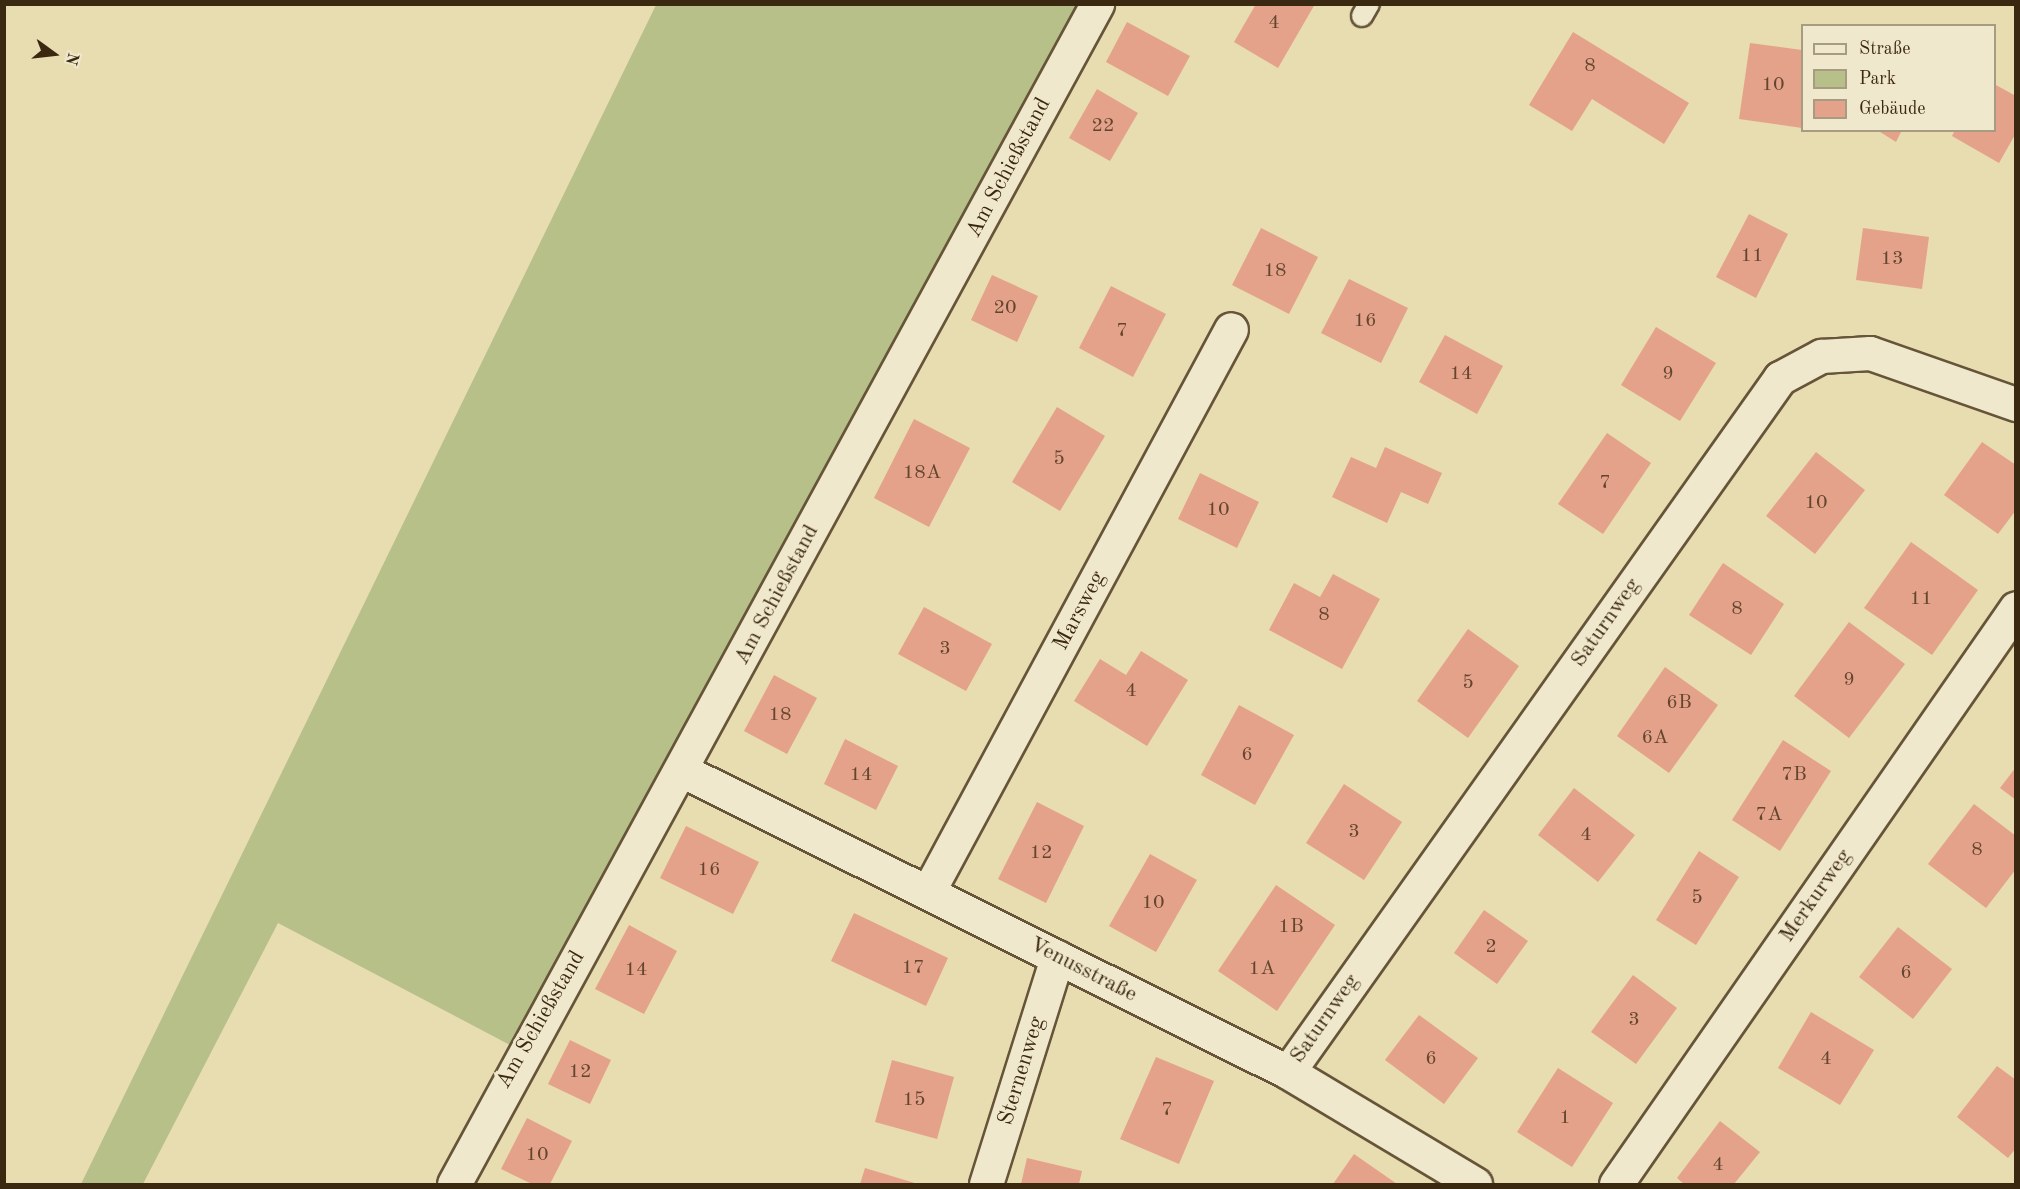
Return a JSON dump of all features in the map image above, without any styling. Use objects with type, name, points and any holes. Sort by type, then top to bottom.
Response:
[{"type":"street","name":"Am Schießstand","points":[[454,1185],[495,1101],[682,771],[1098,4]]},
{"type":"street","name":"Marsweg","points":[[928,892],[1231,329]]},
{"type":"street","name":"Saturnweg","points":[[1288,1072],[1780,378],[1821,356],[1870,352],[2016,404]]},
{"type":"street","name":"Merkurweg","points":[[1616,1185],[2016,608]]},
{"type":"street","name":"Venusstraße","points":[[682,771],[1288,1072],[1474,1185]]},
{"type":"street","name":"Sternenweg","points":[[986,1185],[1056,957]]},
{"type":"green space","points":[[656,5],[1085,5],[514,1047],[278,923],[143,1184],[81,1184]]},
{"type":"building","points":[[1256,4],[1315,4],[1278,68],[1234,42]]},
{"type":"building","points":[[1127,22],[1190,56],[1168,96],[1106,62]]},
{"type":"building","points":[[1573,32],[1689,103],[1664,144],[1592,99],[1572,131],[1529,105]]},
{"type":"building","points":[[1750,43],[1801,50],[1801,128],[1739,119]]},
{"type":"building","points":[[1996,85],[2016,96],[2016,133],[1999,163],[1952,136],[1954,132],[1996,132]]},
{"type":"building","points":[[1097,89],[1138,113],[1110,161],[1069,138]]},
{"type":"building","points":[[1880,132],[1901,132],[1896,142]]},
{"type":"building","points":[[1749,214],[1788,234],[1756,298],[1716,277]]},
{"type":"building","points":[[1261,228],[1318,257],[1289,314],[1232,285]]},
{"type":"building","points":[[1863,228],[1929,237],[1922,289],[1856,280]]},
{"type":"building","points":[[992,275],[1038,296],[1017,342],[971,320]]},
{"type":"building","points":[[1349,279],[1408,308],[1381,363],[1321,333]]},
{"type":"building","points":[[1111,286],[1166,314],[1133,377],[1079,348]]},
{"type":"building","points":[[1656,327],[1716,363],[1680,421],[1621,385]]},
{"type":"building","points":[[1445,335],[1503,366],[1477,414],[1419,382]]},
{"type":"building","points":[[1057,407],[1105,436],[1060,511],[1012,482]]},
{"type":"building","points":[[914,419],[970,448],[929,527],[874,498]]},
{"type":"building","points":[[1607,433],[1651,463],[1603,534],[1558,504]]},
{"type":"building","points":[[1982,442],[2016,465],[2016,510],[1998,534],[1944,495]]},
{"type":"building","points":[[1385,447],[1442,473],[1428,504],[1401,492],[1387,523],[1332,497],[1351,457],[1376,468]]},
{"type":"building","points":[[1816,452],[1865,490],[1815,554],[1766,516]]},
{"type":"building","points":[[1200,473],[1259,502],[1237,548],[1178,519]]},
{"type":"building","points":[[1911,542],[1978,590],[1932,655],[1864,608]]},
{"type":"building","points":[[1723,563],[1784,604],[1751,655],[1689,615]]},
{"type":"building","points":[[1333,574],[1380,599],[1342,669],[1269,630],[1294,583],[1320,597]]},
{"type":"building","points":[[924,607],[992,644],[966,691],[898,654]]},
{"type":"building","points":[[1849,622],[1905,664],[1849,738],[1794,696]]},
{"type":"building","points":[[1468,629],[1519,666],[1468,738],[1417,701]]},
{"type":"building","points":[[1141,651],[1188,680],[1147,746],[1074,701],[1100,659],[1126,675]]},
{"type":"building","points":[[1665,667],[1718,705],[1669,773],[1617,736]]},
{"type":"building","points":[[774,675],[817,698],[787,754],[744,731]]},
{"type":"building","points":[[1239,705],[1294,735],[1255,805],[1201,775]]},
{"type":"building","points":[[845,739],[898,766],[876,810],[824,784]]},
{"type":"building","points":[[1783,740],[1831,771],[1780,851],[1732,820]]},
{"type":"building","points":[[2016,767],[2016,800],[2000,788]]},
{"type":"building","points":[[1344,784],[1402,822],[1364,880],[1306,843]]},
{"type":"building","points":[[1574,788],[1635,835],[1598,882],[1538,835]]},
{"type":"building","points":[[1037,802],[1084,826],[1046,903],[998,879]]},
{"type":"building","points":[[1974,804],[2016,836],[2016,869],[1986,908],[1928,864]]},
{"type":"building","points":[[686,826],[759,862],[733,914],[660,878]]},
{"type":"building","points":[[1699,851],[1739,877],[1696,945],[1656,920]]},
{"type":"building","points":[[1150,854],[1197,880],[1156,952],[1109,926]]},
{"type":"building","points":[[1276,885],[1335,925],[1277,1011],[1218,971]]},
{"type":"building","points":[[1484,910],[1528,941],[1497,984],[1454,953]]},
{"type":"building","points":[[854,913],[948,958],[926,1006],[831,961]]},
{"type":"building","points":[[629,925],[677,951],[644,1014],[595,989]]},
{"type":"building","points":[[1898,927],[1952,969],[1913,1019],[1859,977]]},
{"type":"building","points":[[1633,975],[1677,1008],[1636,1064],[1591,1032]]},
{"type":"building","points":[[1811,1012],[1874,1050],[1840,1105],[1778,1068]]},
{"type":"building","points":[[1419,1015],[1478,1058],[1444,1104],[1385,1060]]},
{"type":"building","points":[[570,1040],[611,1060],[590,1104],[548,1084]]},
{"type":"building","points":[[1156,1057],[1214,1081],[1179,1164],[1120,1139]]},
{"type":"building","points":[[892,1060],[954,1077],[937,1139],[875,1122]]},
{"type":"building","points":[[1997,1066],[2016,1080],[2016,1148],[2008,1158],[1957,1117]]},
{"type":"building","points":[[1558,1068],[1613,1103],[1572,1167],[1517,1132]]},
{"type":"building","points":[[527,1118],[572,1141],[550,1184],[532,1184],[501,1169]]},
{"type":"building","points":[[1720,1121],[1760,1152],[1734,1184],[1684,1184],[1677,1178]]},
{"type":"building","points":[[1354,1154],[1397,1184],[1333,1184]]},
{"type":"building","points":[[1027,1158],[1082,1171],[1079,1184],[1021,1184]]},
{"type":"building","points":[[865,1168],[918,1184],[860,1184]]}]
